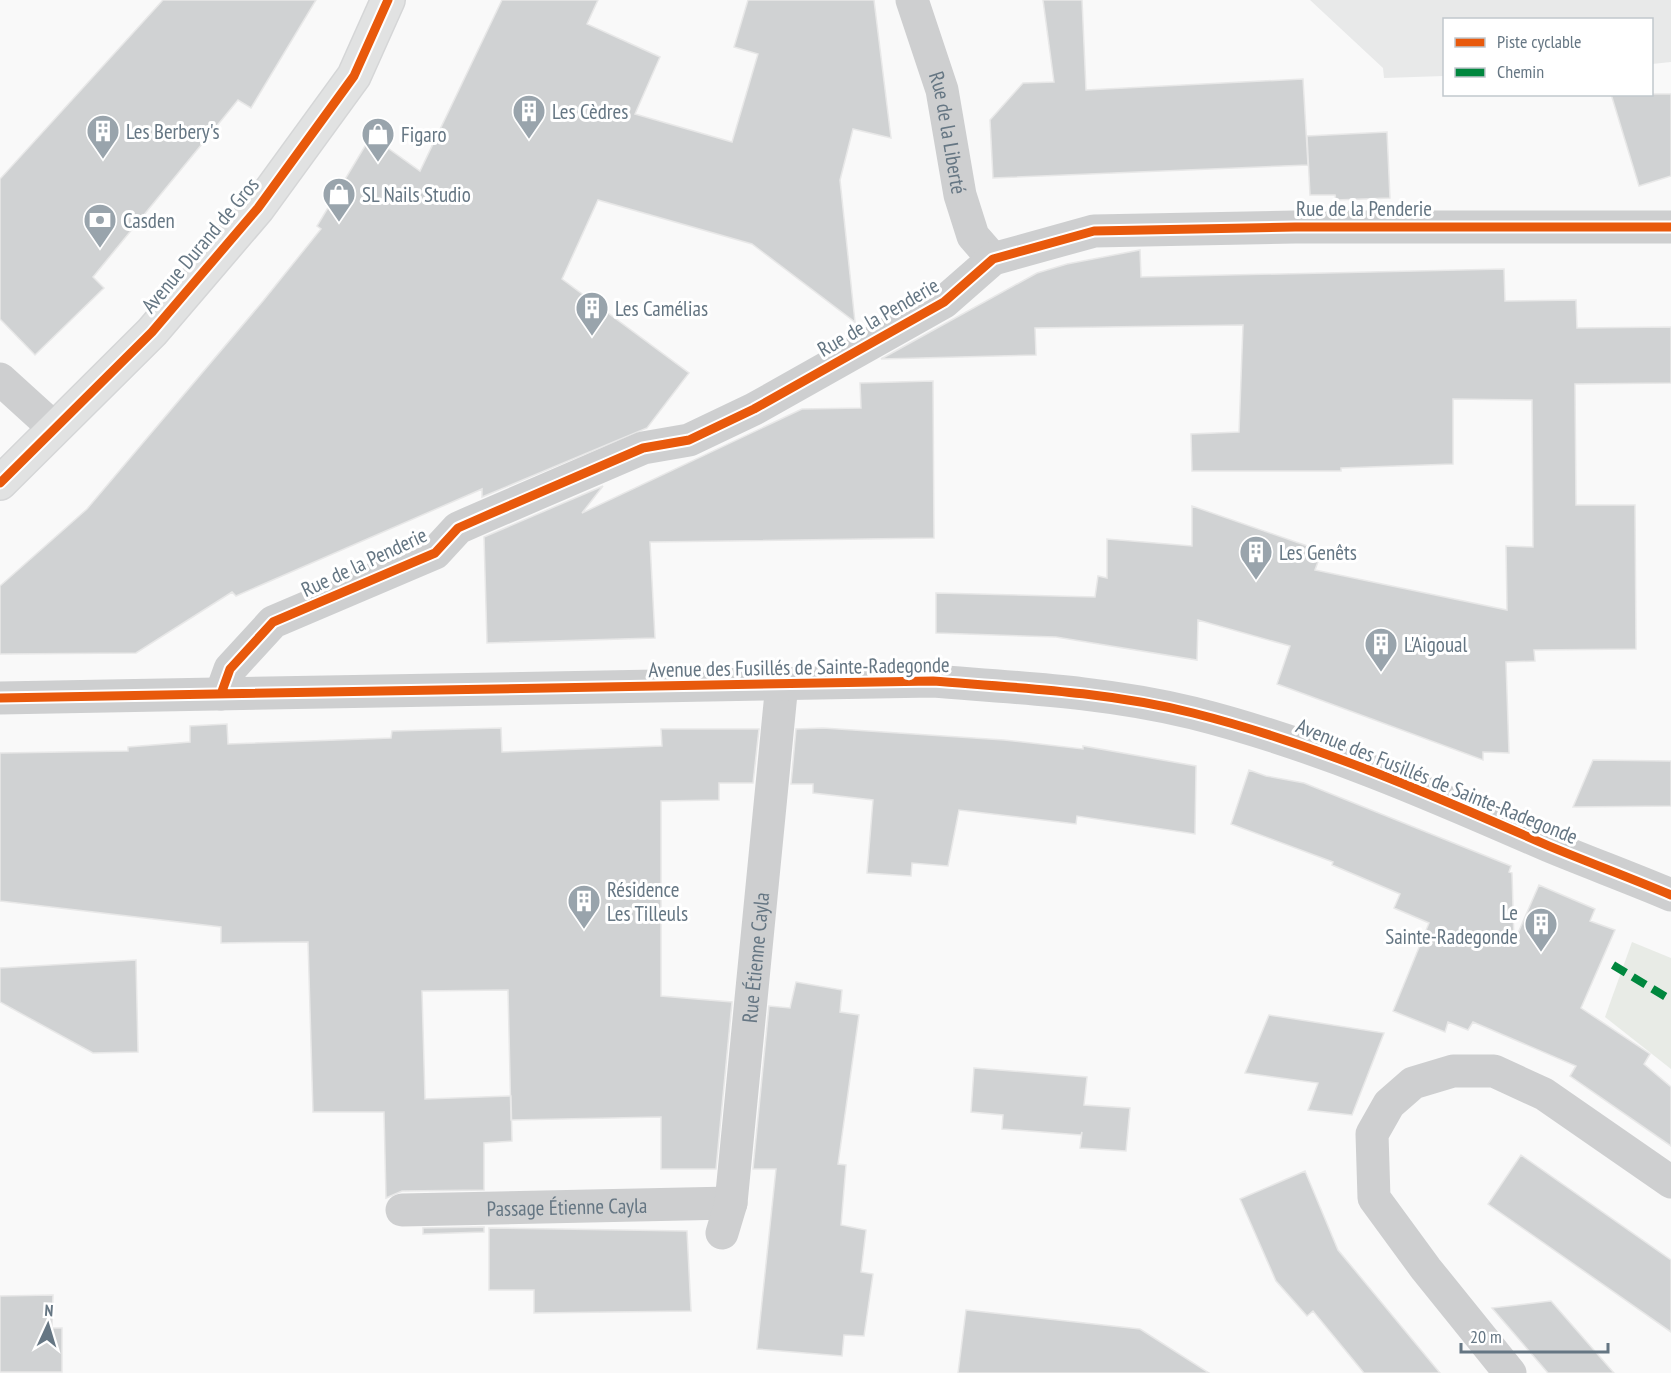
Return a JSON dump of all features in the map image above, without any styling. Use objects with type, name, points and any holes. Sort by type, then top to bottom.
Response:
[{"type":"main road","name":"Avenue Durand de Gros","points":[[0,483],[152,332],[258,208],[354,76],[388,0]]},
{"type":"street","name":"Rue de la Liberté","points":[[912,0],[942,90],[960,195],[974,236],[993,259]]},
{"type":"street","name":"Rue de la Penderie","points":[[221,694],[230,669],[273,622],[435,553],[458,528],[643,447],[689,440],[754,409],[944,302],[993,259],[1094,231],[1295,226],[1671,227]]},
{"type":"street","points":[[0,379],[27,407],[54,428]]},
{"type":"street","name":"Avenue des Fusillés de Sainte-Radegonde","points":[[0,698],[933,681],[1052,690],[1124,699],[1193,714],[1276,737],[1356,765],[1671,895]]},
{"type":"street","name":"Rue Étienne Cayla","points":[[727,1218],[782,683]]},
{"type":"street","points":[[1510,1373],[1426,1269],[1374,1198],[1372,1134],[1389,1104],[1413,1083],[1453,1071],[1494,1071],[1544,1094],[1671,1182]]},
{"type":"street","name":"Passage Étienne Cayla","points":[[402,1210],[727,1218]]},
{"type":"shaded area","points":[[1310,0],[1671,0],[1671,62],[1653,64],[1653,18],[1443,18],[1443,76],[1384,78],[1383,68]]},
{"type":"shaded area","points":[[1632,942],[1671,958],[1671,1069],[1605,1017]]},
{"type":"building","points":[[163,0],[316,0],[251,108],[238,100],[93,277],[104,288],[35,355],[0,319],[0,179]]},
{"type":"building","points":[[502,0],[598,0],[587,24],[660,57],[635,114],[732,142],[758,54],[734,47],[748,0],[874,0],[891,138],[853,129],[840,180],[855,322],[752,244],[598,200],[562,279],[689,373],[647,428],[482,497],[482,489],[236,596],[232,592],[136,653],[0,654],[0,586],[87,509],[263,301],[321,229],[317,226],[371,136],[420,171]]},
{"type":"building","points":[[1043,0],[1082,0],[1086,90],[1303,79],[1308,165],[993,178],[990,120],[1023,83],[1054,82]]},
{"type":"building","points":[[1671,94],[1671,176],[1639,186],[1612,96]]},
{"type":"building","points":[[1387,132],[1390,198],[1336,200],[1335,195],[1310,195],[1307,136]]},
{"type":"building","points":[[1140,250],[1141,277],[1504,269],[1505,301],[1576,300],[1577,328],[1671,327],[1671,383],[1575,384],[1576,505],[1635,505],[1636,649],[1534,650],[1535,661],[1506,662],[1509,753],[1483,752],[1483,760],[1277,684],[1290,646],[1198,620],[1197,660],[1056,637],[936,633],[936,593],[1095,597],[1098,576],[1107,578],[1107,539],[1192,546],[1192,506],[1322,551],[1315,570],[1507,610],[1506,546],[1533,547],[1532,400],[1453,399],[1453,464],[1341,468],[1341,471],[1192,471],[1191,434],[1239,432],[1243,325],[1035,328],[1036,355],[881,359],[1037,273],[1067,264]]},
{"type":"building","points":[[933,381],[934,538],[650,542],[655,638],[487,643],[484,537],[603,486],[582,513],[802,409],[861,408],[860,383]]},
{"type":"building","points":[[227,724],[228,744],[391,738],[392,731],[501,728],[502,752],[662,746],[661,729],[759,729],[753,783],[719,783],[719,800],[661,801],[661,996],[732,1002],[716,1169],[661,1169],[661,1117],[512,1120],[512,1141],[484,1143],[484,1190],[402,1191],[386,1198],[384,1112],[313,1112],[308,942],[221,943],[221,927],[0,901],[0,753],[128,751],[128,747],[190,742],[190,726]],"holes":[[[508,990],[510,1096],[425,1099],[422,991]]]},
{"type":"building","points":[[823,728],[1004,740],[1083,749],[1083,746],[1196,766],[1195,834],[1077,816],[1076,824],[959,810],[948,866],[912,863],[911,876],[867,873],[873,800],[813,793],[813,784],[791,784],[796,729]]},
{"type":"building","points":[[1593,760],[1671,761],[1671,806],[1573,807]]},
{"type":"building","points":[[1249,770],[1266,776],[1304,783],[1511,866],[1509,872],[1512,873],[1514,942],[1539,885],[1595,909],[1590,921],[1615,930],[1581,1008],[1650,1054],[1644,1064],[1671,1087],[1671,1146],[1570,1076],[1576,1066],[1473,1022],[1468,1030],[1448,1022],[1445,1032],[1393,1011],[1429,923],[1394,908],[1400,894],[1332,865],[1333,862],[1231,824]]},
{"type":"building","points":[[136,960],[138,1052],[93,1053],[0,1002],[0,968]]},
{"type":"building","points":[[796,982],[842,990],[840,1012],[859,1015],[838,1164],[846,1165],[841,1225],[866,1230],[861,1272],[873,1274],[864,1336],[844,1335],[842,1356],[757,1349],[776,1169],[753,1169],[769,1006],[790,1008]]},
{"type":"building","points":[[1269,1015],[1384,1033],[1352,1115],[1308,1110],[1318,1083],[1245,1073]]},
{"type":"building","points":[[974,1068],[1087,1077],[1084,1105],[1130,1108],[1126,1151],[1080,1148],[1082,1132],[1081,1135],[1002,1129],[1003,1115],[971,1112]]},
{"type":"building","points":[[1521,1155],[1671,1260],[1671,1332],[1488,1204]]},
{"type":"building","points":[[1305,1171],[1338,1250],[1440,1373],[1364,1373],[1313,1311],[1307,1316],[1276,1281],[1240,1199]]},
{"type":"building","points":[[484,1227],[484,1232],[423,1234],[423,1228]]},
{"type":"building","points":[[489,1228],[687,1231],[691,1311],[534,1313],[534,1290],[489,1290]]},
{"type":"building","points":[[53,1295],[52,1328],[62,1328],[62,1372],[0,1372],[0,1296]]},
{"type":"building","points":[[1551,1301],[1614,1373],[1548,1373],[1492,1308]]},
{"type":"building","points":[[966,1310],[1140,1329],[1209,1373],[958,1373]]},
{"type":"marked path","points":[[1613,965],[1671,1000]]},
{"type":"cycle path","points":[[0,483],[152,332],[258,208],[354,76],[388,0]]},
{"type":"cycle path","points":[[221,694],[230,669],[273,622],[435,553],[458,528],[643,448],[689,440],[754,409],[944,302],[993,259],[1094,231],[1295,227],[1671,227]]},
{"type":"cycle path","points":[[0,698],[933,681],[1097,695],[1193,713],[1329,755],[1671,895]]},
{"type":"place","name":"Les Cèdres","points":[[529,140]]},
{"type":"place","name":"Les Berbery's","points":[[103,160]]},
{"type":"place","name":"Figaro","points":[[378,163]]},
{"type":"place","name":"SL Nails Studio","points":[[339,223]]},
{"type":"place","name":"Casden","points":[[100,249]]},
{"type":"place","name":"Les Camélias","points":[[592,337]]},
{"type":"place","name":"Les Genêts","points":[[1256,581]]},
{"type":"place","name":"L'Aigoual","points":[[1381,673]]},
{"type":"place","name":"Résidence Les Tilleuls","points":[[584,930]]},
{"type":"place","name":"Le Sainte-Radegonde","points":[[1541,953]]}]
